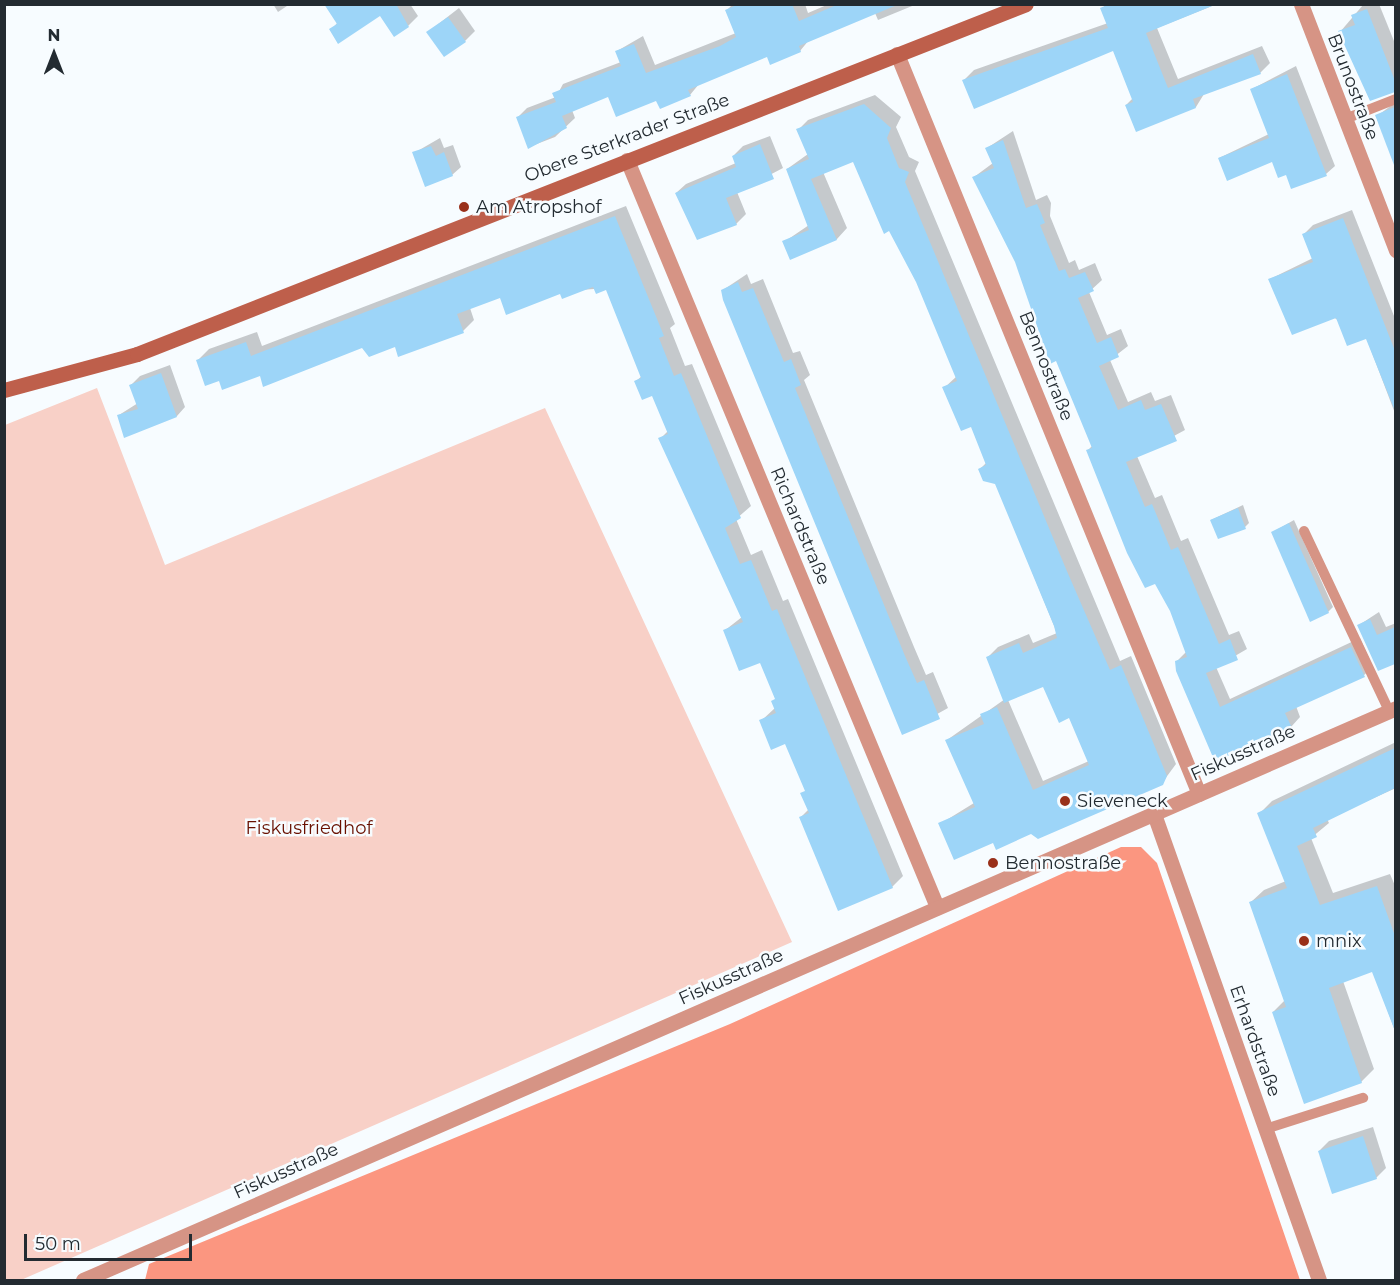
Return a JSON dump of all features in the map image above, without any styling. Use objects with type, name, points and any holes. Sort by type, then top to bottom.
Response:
[{"type":"street","name":"Obere Sterkrader Straße","points":[[4,390],[137,354],[1026,4]]},
{"type":"street","name":"Brunostraße","points":[[1301,4],[1395,250]]},
{"type":"street","name":"Bennostraße","points":[[897,54],[1199,794]]},
{"type":"street","name":"Richardstraße","points":[[627,160],[937,907]]},
{"type":"street","name":"Fiskusstraße","points":[[83,1281],[1392,710]]},
{"type":"street","name":"Erhardstraße","points":[[1154,814],[1319,1281]]},
{"type":"lane","points":[[1345,119],[1395,99]]},
{"type":"lane","points":[[1304,531],[1392,710]]},
{"type":"lane","points":[[1265,1129],[1363,1098]]},
{"type":"green space","name":"Fiskusfriedhof","points":[[97,388],[165,565],[545,408],[792,942],[21,1280],[5,1280],[5,425]]},
{"type":"shaded area","points":[[1121,847],[1141,847],[1157,863],[1300,1280],[145,1280],[149,1264],[730,1024]]},
{"type":"building","points":[[324,4],[396,4],[409,27],[394,37],[380,16],[338,44],[329,29],[337,24]]},
{"type":"building","points":[[739,4],[792,4],[799,21],[839,4],[897,5],[799,46],[801,52],[770,65],[767,57],[688,90],[691,96],[660,109],[656,101],[616,117],[608,97],[562,116],[567,128],[528,149],[516,117],[556,102],[552,93],[621,66],[615,51],[634,44],[646,73],[720,46],[736,37],[725,10]]},
{"type":"building","points":[[1110,4],[1217,4],[1146,33],[1168,88],[1253,54],[1261,74],[1193,99],[1196,108],[1136,132],[1125,105],[1133,102],[1113,51],[974,109],[962,80],[1108,28],[1100,8]]},
{"type":"building","points":[[1367,9],[1395,81],[1395,92],[1370,101],[1338,31],[1355,25],[1351,15]]},
{"type":"building","points":[[448,17],[466,42],[444,57],[426,32]]},
{"type":"building","points":[[1287,74],[1327,176],[1291,189],[1286,175],[1278,178],[1272,162],[1227,181],[1218,158],[1269,138],[1250,89]]},
{"type":"building","points":[[864,104],[891,128],[887,138],[899,168],[909,172],[905,182],[1066,569],[1110,670],[1121,665],[1167,776],[1163,785],[1038,839],[1031,834],[996,850],[993,843],[954,860],[938,823],[975,807],[945,740],[984,724],[980,714],[997,707],[1033,790],[1089,765],[1069,718],[1059,723],[1043,687],[1004,703],[986,657],[1019,643],[1023,653],[1057,638],[1054,626],[995,484],[983,481],[978,469],[986,465],[971,427],[961,431],[942,387],[957,381],[916,282],[889,231],[884,234],[853,162],[811,179],[837,240],[790,260],[782,241],[809,230],[786,169],[809,159],[796,129]]},
{"type":"building","points":[[1395,107],[1395,164],[1394,165],[1375,115]]},
{"type":"building","points":[[1003,140],[1026,208],[1037,204],[1041,213],[1045,223],[1040,225],[1059,271],[1065,269],[1069,278],[1085,272],[1094,291],[1078,298],[1097,343],[1111,337],[1119,357],[1099,366],[1118,410],[1141,400],[1145,410],[1161,404],[1177,441],[1126,462],[1145,507],[1152,504],[1171,550],[1178,547],[1219,644],[1230,639],[1238,660],[1206,673],[1220,707],[1351,647],[1365,677],[1285,713],[1292,728],[1221,759],[1212,755],[1176,671],[1175,661],[1187,657],[1170,611],[1155,584],[1145,588],[1127,553],[1086,450],[1092,448],[1056,361],[1050,364],[1015,262],[972,177],[994,168],[985,148]]},
{"type":"building","points":[[760,144],[774,179],[726,198],[737,225],[697,240],[675,193],[736,167],[732,156]]},
{"type":"building","points":[[431,146],[436,156],[444,152],[453,176],[425,187],[412,152]]},
{"type":"building","points":[[615,216],[664,336],[659,338],[674,376],[681,373],[741,518],[725,528],[740,564],[751,560],[772,611],[777,609],[893,888],[838,911],[799,817],[809,813],[800,793],[805,791],[785,744],[771,750],[759,720],[776,713],[771,701],[775,699],[760,663],[739,671],[723,630],[743,622],[658,438],[668,434],[652,396],[642,400],[634,381],[641,378],[606,290],[596,294],[593,287],[562,299],[560,294],[506,315],[500,298],[457,314],[464,333],[398,357],[395,347],[369,357],[362,348],[263,387],[260,376],[222,390],[219,381],[205,386],[196,360],[246,342],[251,356]]},
{"type":"building","points":[[1343,218],[1395,351],[1395,411],[1366,339],[1347,346],[1336,318],[1292,335],[1268,279],[1313,262],[1302,234]]},
{"type":"building","points":[[738,282],[742,292],[753,288],[784,362],[791,359],[801,385],[795,388],[905,656],[917,683],[924,680],[940,719],[902,735],[723,300],[721,290]]},
{"type":"building","points":[[161,373],[177,417],[124,438],[117,415],[138,409],[129,385]]},
{"type":"building","points":[[1238,508],[1246,529],[1218,539],[1210,520]]},
{"type":"building","points":[[1289,523],[1329,613],[1310,622],[1271,532]]},
{"type":"building","points":[[1370,619],[1377,635],[1395,627],[1395,664],[1378,671],[1357,625]]},
{"type":"building","points":[[1395,748],[1395,788],[1313,828],[1317,837],[1297,846],[1320,905],[1377,886],[1395,936],[1395,1031],[1372,972],[1329,988],[1362,1083],[1304,1104],[1272,1012],[1286,1007],[1249,902],[1287,888],[1257,813]]},
{"type":"building","points":[[1363,1136],[1377,1179],[1332,1194],[1318,1151]]},
{"type":"place","name":"Am Atropshof","points":[[464,207]]},
{"type":"place","name":"Sieveneck","points":[[1065,801]]},
{"type":"place","name":"Bennostraße","points":[[993,863]]},
{"type":"place","name":"mnix","points":[[1304,941]]}]
